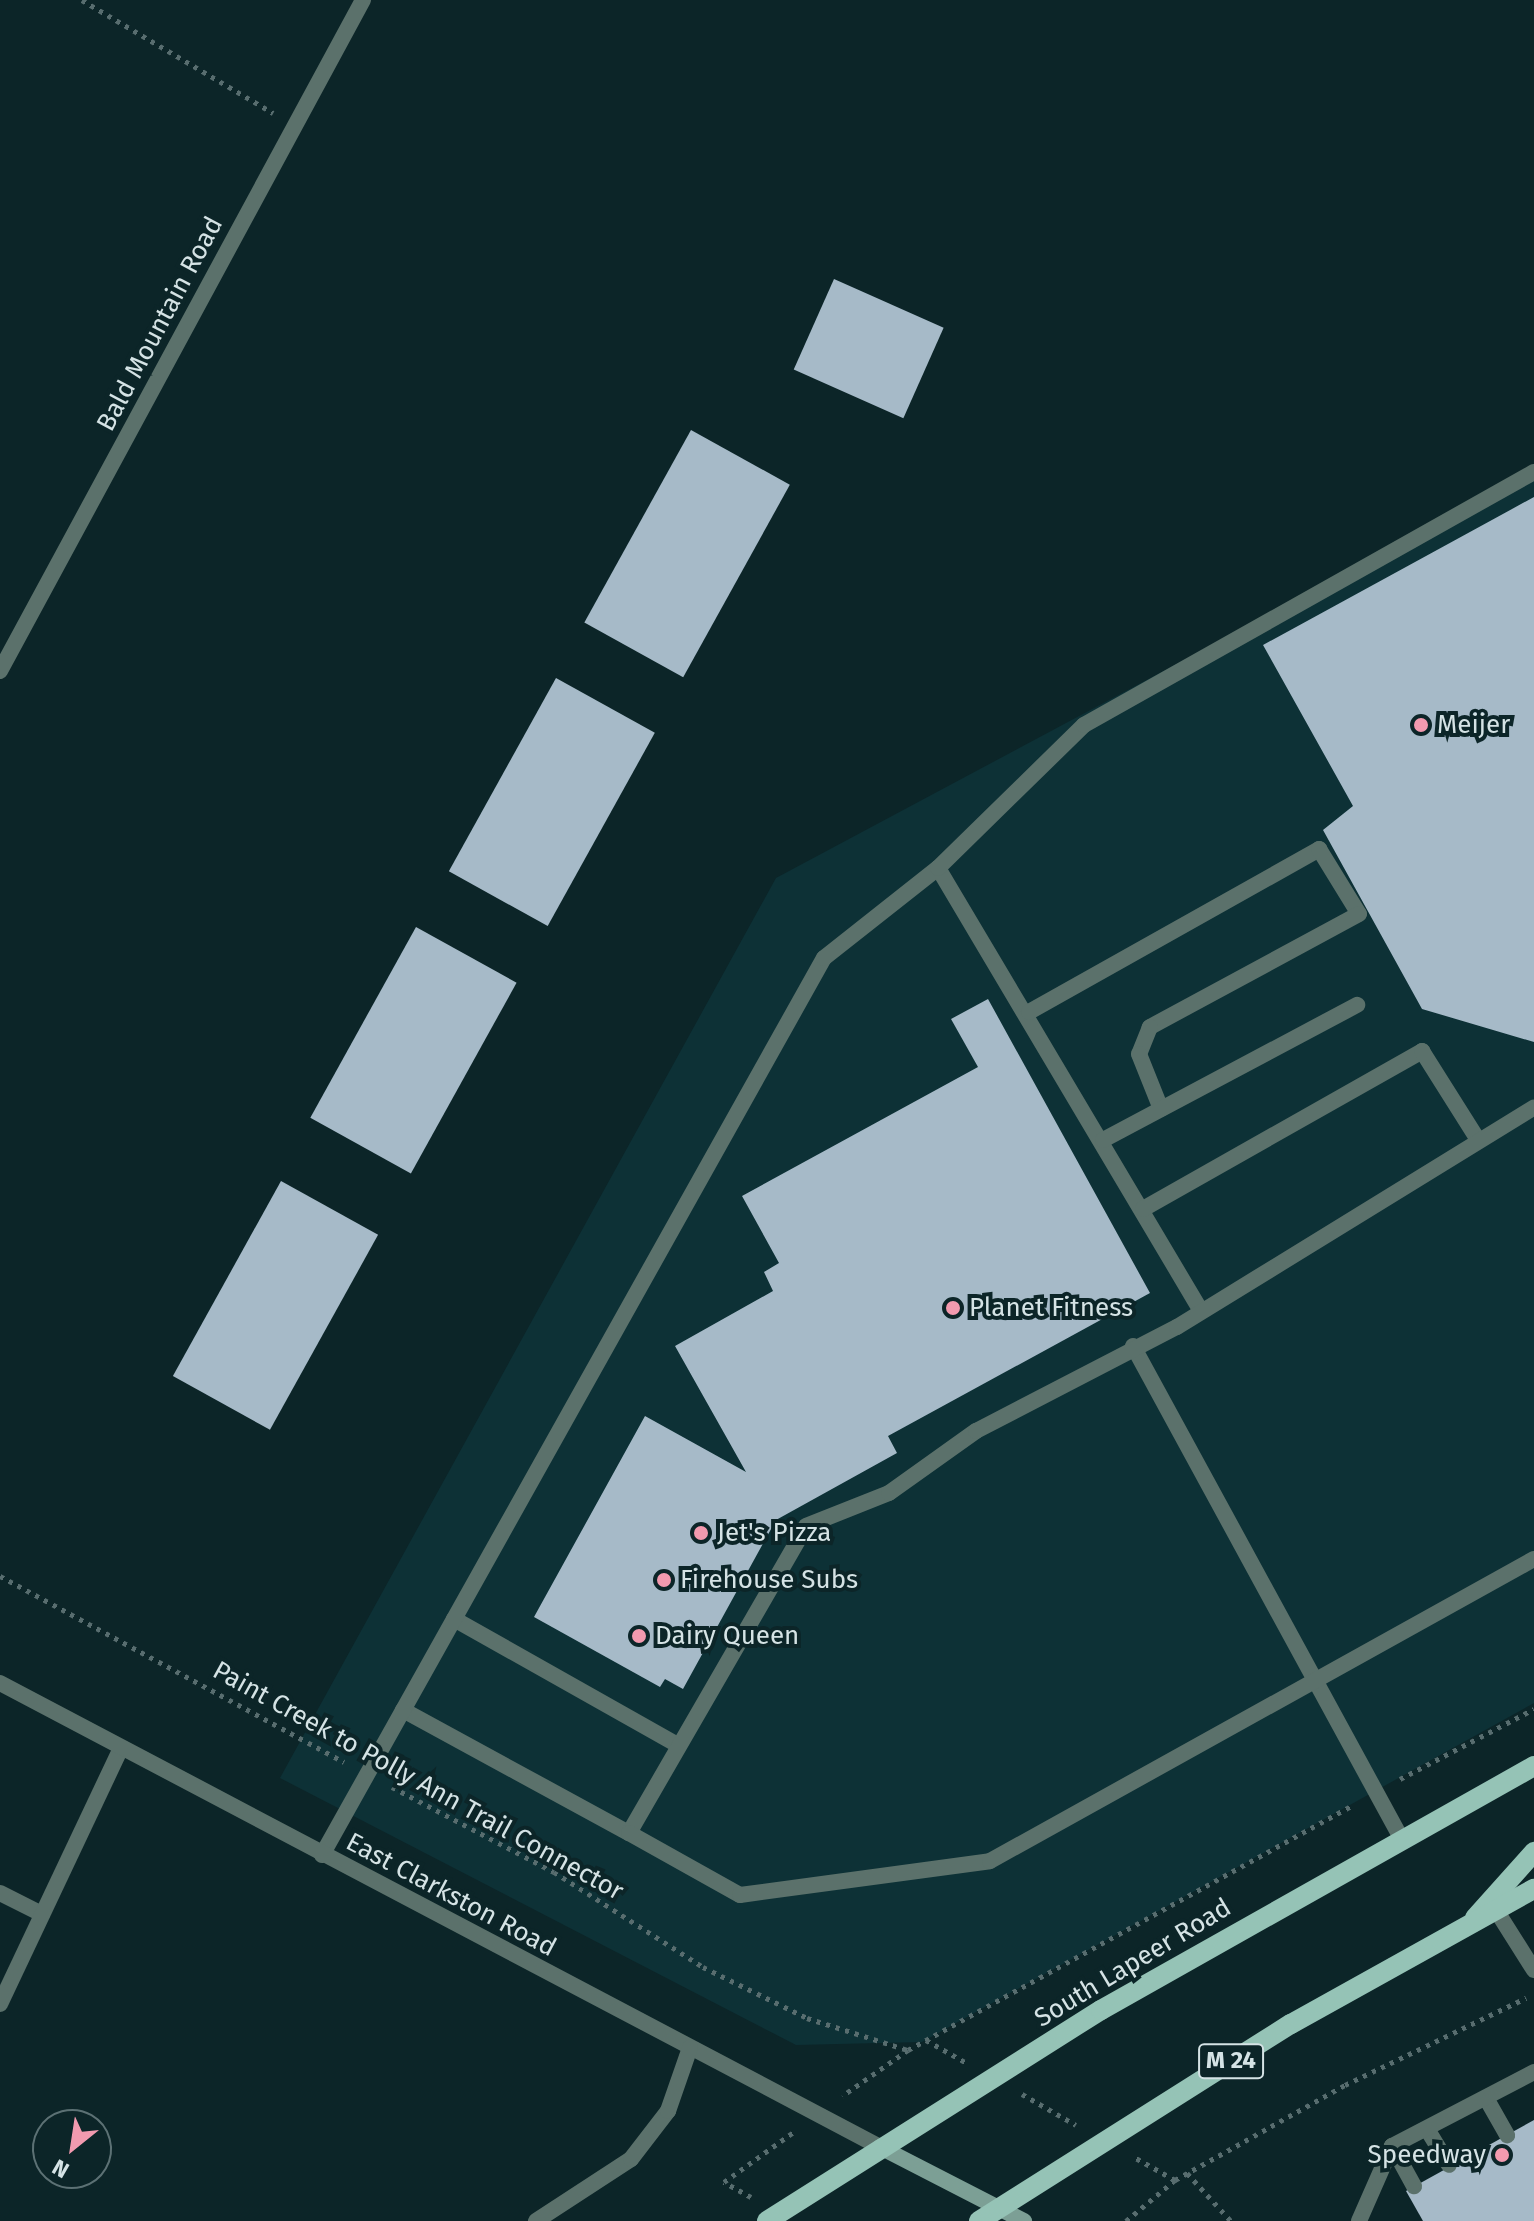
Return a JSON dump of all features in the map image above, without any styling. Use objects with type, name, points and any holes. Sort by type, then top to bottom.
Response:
[{"type":"main road","name":"South Lapeer Road","points":[[774,2217],[880,2147],[1401,1838],[1534,1766]]},
{"type":"main road","points":[[1470,1924],[1534,1852]]},
{"type":"main road","name":"M 24","points":[[979,2221],[1291,2024],[1534,1889]]},
{"type":"main road","points":[[880,2147],[1024,2221]]},
{"type":"street","name":"Bald Mountain Road","points":[[0,671],[363,0]]},
{"type":"street","points":[[322,1855],[371,1776],[403,1710],[824,958],[938,868],[1084,725],[1534,472]]},
{"type":"street","points":[[1029,1012],[1319,849],[1359,914],[1150,1027],[1139,1054],[1161,1109]]},
{"type":"street","points":[[938,868],[1029,1012],[1201,1311]]},
{"type":"street","points":[[1103,1140],[1357,1005]]},
{"type":"street","points":[[1143,1209],[1422,1051],[1478,1140]]},
{"type":"street","points":[[629,1833],[806,1526],[889,1493],[976,1431],[1201,1311],[1534,1107]]},
{"type":"street","points":[[1133,1346],[1401,1838]]},
{"type":"street","points":[[403,1710],[740,1895],[990,1861],[1534,1559]]},
{"type":"street","points":[[454,1619],[679,1746]]},
{"type":"street","name":"East Clarkston Road","points":[[0,1683],[880,2147]]},
{"type":"street","points":[[0,2004],[121,1748]]},
{"type":"street","points":[[0,1893],[42,1914]]},
{"type":"street","points":[[1496,1910],[1534,1970]]},
{"type":"street","points":[[536,2221],[631,2159],[668,2111],[690,2048]]},
{"type":"street","points":[[1359,2221],[1392,2146],[1534,2072]]},
{"type":"street","points":[[1486,2098],[1507,2135]]},
{"type":"street","points":[[1427,2129],[1449,2165]]},
{"type":"street","points":[[1392,2146],[1414,2186]]},
{"type":"path","points":[[82,0],[295,126]]},
{"type":"path","name":"Paint Creek to Polly Ann Trail Connector","points":[[0,1576],[554,1872],[703,1967],[807,2018],[908,2050]]},
{"type":"path","points":[[774,2217],[724,2182],[908,2050],[1375,1792],[1534,1709]]},
{"type":"path","points":[[1175,2180],[1534,1994]]},
{"type":"path","points":[[1187,2173],[1231,2221]]},
{"type":"shaded area","points":[[1534,473],[1534,1703],[922,2042],[796,2045],[280,1778],[776,878]]},
{"type":"building","points":[[834,279],[944,328],[903,418],[794,369]]},
{"type":"building","points":[[691,430],[790,485],[683,677],[584,622]]},
{"type":"building","name":"Meijer","points":[[1534,497],[1534,1042],[1422,1009],[1323,830],[1353,806],[1263,645]]},
{"type":"building","points":[[556,678],[655,733],[548,926],[449,871]]},
{"type":"building","points":[[416,927],[517,983],[411,1173],[310,1118]]},
{"type":"building","points":[[988,999],[1150,1293],[888,1436],[897,1453],[776,1520],[683,1689],[665,1679],[660,1687],[534,1617],[645,1416],[746,1472],[675,1346],[773,1291],[764,1272],[779,1263],[742,1196],[978,1067],[951,1019]]},
{"type":"building","points":[[281,1181],[378,1235],[270,1430],[173,1376]]},
{"type":"building","name":"Speedway","points":[[1534,2120],[1534,2221],[1423,2221],[1406,2191]]},
{"type":"place","name":"Meijer","points":[[1421,725]]},
{"type":"place","name":"Planet Fitness","points":[[953,1308]]},
{"type":"place","name":"Jet's Pizza","points":[[701,1533]]},
{"type":"place","name":"Firehouse Subs","points":[[664,1580]]},
{"type":"place","name":"Dairy Queen","points":[[639,1636]]},
{"type":"place","name":"Speedway","points":[[1502,2155]]}]
